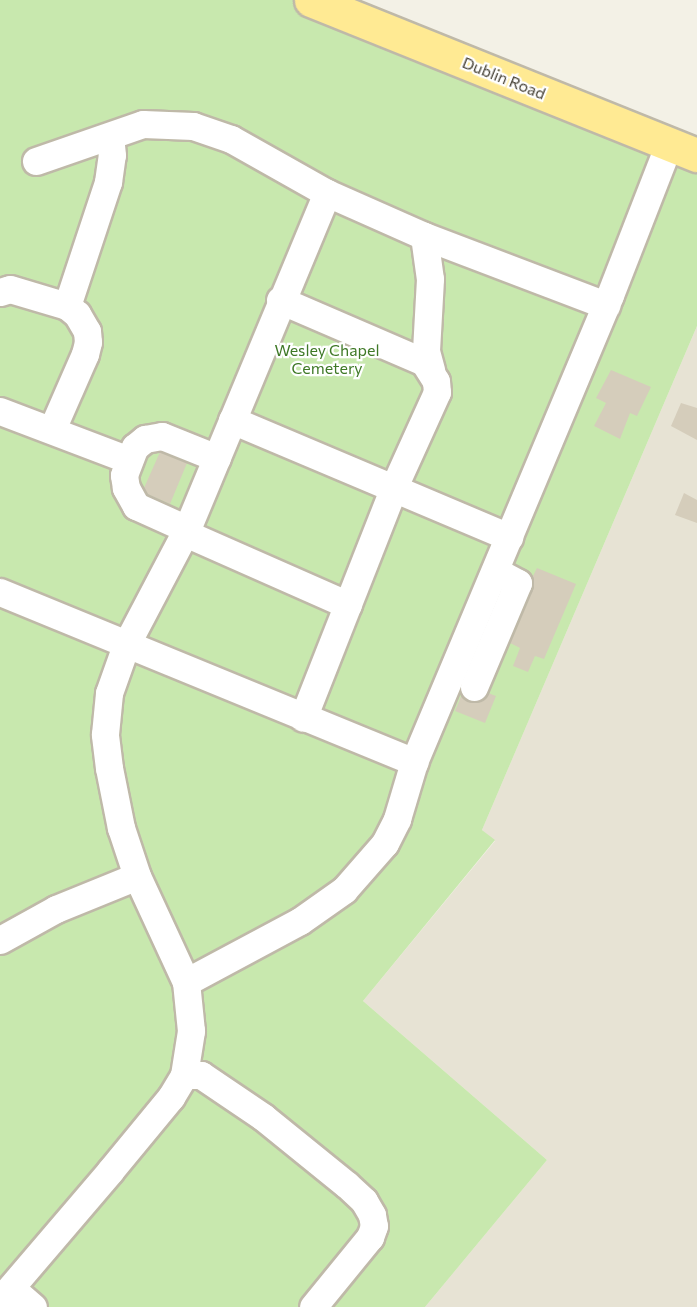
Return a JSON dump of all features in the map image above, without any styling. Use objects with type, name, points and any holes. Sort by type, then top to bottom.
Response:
[{"type":"main road","name":"Dublin Road","points":[[311,0],[683,149]]},
{"type":"lane","points":[[36,161],[143,124],[193,126],[231,139],[327,194],[424,236],[606,305]]},
{"type":"lane","points":[[67,306],[108,182],[112,155],[110,136]]},
{"type":"lane","points":[[186,982],[300,921],[344,890],[386,843],[397,819],[414,762],[471,673],[495,571],[606,305],[683,149]]},
{"type":"lane","points":[[33,1307],[6,1294],[171,1097],[184,1076],[192,1031],[186,982],[137,876],[114,796],[105,734],[109,693],[126,645],[186,531],[280,300],[327,194]]},
{"type":"lane","points":[[303,718],[394,487],[437,393],[436,381],[426,351],[430,279],[424,236]]},
{"type":"lane","points":[[0,292],[10,289],[67,306],[83,322],[88,342],[52,429]]},
{"type":"lane","points":[[280,300],[424,362],[431,370]]},
{"type":"lane","points":[[0,411],[129,460]]},
{"type":"lane","points":[[232,420],[509,537]]},
{"type":"lane","points":[[216,458],[162,436],[145,439],[135,447],[129,460],[124,475],[126,488],[136,506],[348,605]]},
{"type":"lane","points":[[0,592],[414,762]]},
{"type":"lane","points":[[0,940],[56,909],[137,876]]},
{"type":"lane","points":[[184,1076],[201,1075],[263,1117],[347,1185],[364,1201],[372,1215],[374,1226],[370,1237],[313,1307]]},
{"type":"shaded area","points":[[697,326],[697,1307],[425,1307],[547,1160],[363,1001],[495,841],[482,830]]},
{"type":"green space","name":"Wesley Chapel Cemetery","points":[[0,0],[311,0],[697,155],[697,326],[482,830],[495,840],[363,1001],[547,1160],[425,1307],[0,1307]]},
{"type":"building","points":[[611,370],[651,387],[637,416],[630,413],[620,439],[594,426],[606,403],[596,398]]},
{"type":"building","points":[[681,403],[697,408],[697,440],[671,426]]},
{"type":"building","points":[[160,452],[187,463],[170,504],[147,494],[144,488]]},
{"type":"building","points":[[684,493],[697,500],[697,523],[675,515]]},
{"type":"building","points":[[537,568],[576,584],[544,659],[535,656],[528,672],[513,666],[520,648],[510,643],[532,589],[532,578]]},
{"type":"building","points":[[488,693],[496,696],[485,723],[455,711],[461,696],[475,703],[483,700]]}]
